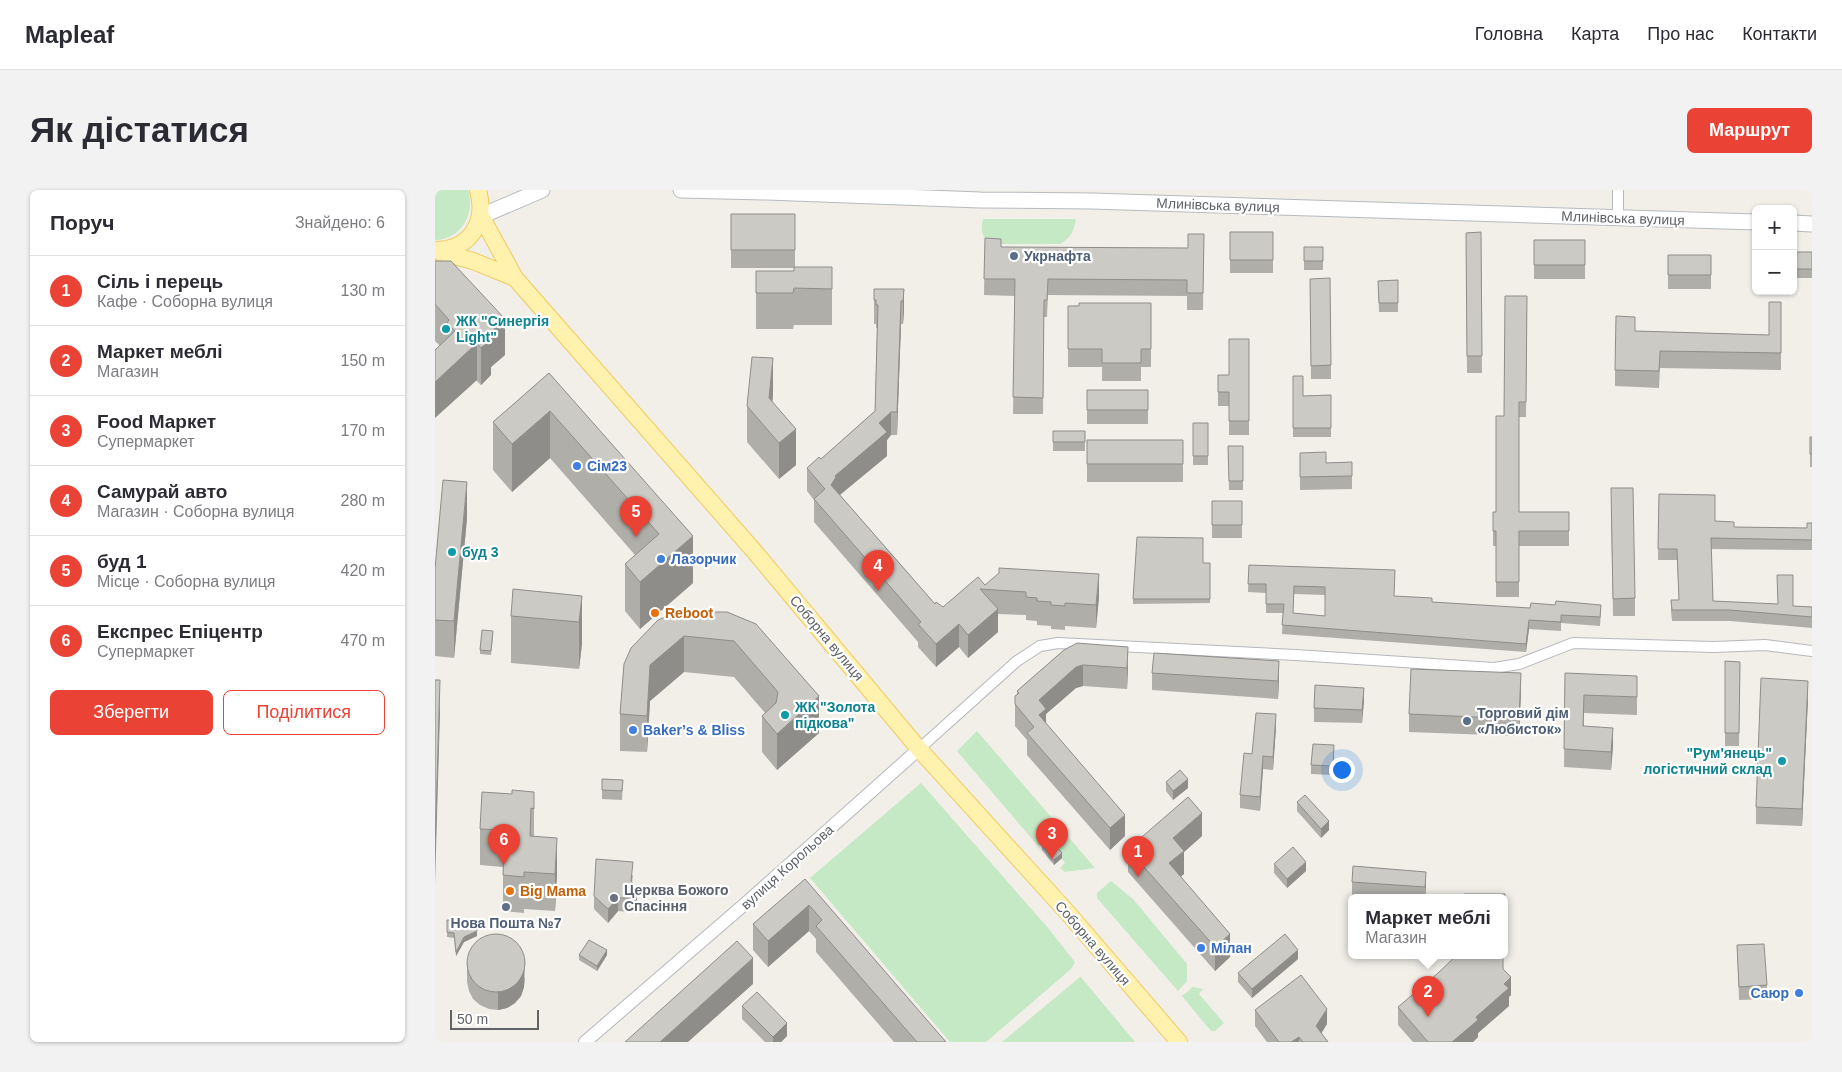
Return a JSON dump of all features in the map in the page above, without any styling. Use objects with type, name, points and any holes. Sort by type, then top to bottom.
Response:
[{"type":"main road","points":[[435,251],[459,245],[470,237],[481,216],[481,201],[478,190]]},
{"type":"main road","points":[[481,216],[541,190]]},
{"type":"main road","name":"Млинівська вулиця","points":[[681,190],[980,200],[1102,201],[1752,222]]},
{"type":"main road","name":"Соборна вулиця","points":[[481,216],[515,278],[754,550],[919,749],[1067,912],[1179,1042]]},
{"type":"main road","points":[[1797,223],[1812,224]]},
{"type":"main road","name":"Соборна вулиця","points":[[435,251],[473,261],[515,278]]},
{"type":"street","points":[[1618,218],[1619,190]]},
{"type":"street","points":[[919,749],[1017,661],[1039,646],[1058,643],[1281,654],[1494,668],[1519,664],[1573,643],[1714,647],[1765,644],[1812,651]]},
{"type":"street","name":"вулиця Корольова","points":[[585,1042],[746,903],[919,749]]},
{"type":"green space","points":[[435,190],[468,190],[470,208],[464,224],[459,230],[444,239],[435,240]]},
{"type":"green space","points":[[983,219],[1076,219],[1071,234],[1060,244],[997,244],[988,241],[983,235]]},
{"type":"green space","points":[[977,731],[1095,868],[1065,872],[1060,868],[1065,863],[1050,844],[1044,849],[1040,845],[1038,846],[957,751]]},
{"type":"green space","points":[[921,783],[1048,928],[1075,962],[1071,969],[986,1042],[950,1042],[810,878]]},
{"type":"green space","points":[[1111,881],[1133,899],[1187,964],[1187,981],[1178,991],[1097,898],[1097,893]]},
{"type":"green space","points":[[1080,977],[1135,1042],[1002,1042]]},
{"type":"green space","points":[[1193,987],[1203,989],[1199,994],[1224,1023],[1215,1031],[1211,1031],[1182,996]]},
{"type":"building","points":[[731,214],[795,214],[795,250],[731,250]]},
{"type":"building","points":[[1230,232],[1273,232],[1273,260],[1230,260]]},
{"type":"building","points":[[1481,232],[1482,356],[1467,356],[1466,233]]},
{"type":"building","points":[[1188,234],[1204,234],[1203,293],[1187,293],[1187,280],[1048,279],[1047,300],[1044,300],[1043,398],[1013,397],[1015,279],[984,279],[985,238],[1001,239],[1001,247],[1188,248]]},
{"type":"building","points":[[1534,240],[1585,240],[1585,265],[1534,265]]},
{"type":"building","points":[[1304,247],[1323,247],[1323,261],[1304,261]]},
{"type":"building","points":[[1797,252],[1812,252],[1812,269],[1797,269]]},
{"type":"building","points":[[1668,255],[1711,255],[1711,275],[1668,275]]},
{"type":"building","points":[[435,261],[451,261],[505,319],[487,335],[491,339],[481,348],[477,343],[435,382],[435,350],[455,331],[447,323],[449,320],[435,304]]},
{"type":"building","points":[[794,267],[832,267],[832,289],[794,288],[793,293],[756,293],[756,271],[794,271]]},
{"type":"building","points":[[1330,278],[1331,365],[1311,366],[1310,279]]},
{"type":"building","points":[[1398,280],[1398,303],[1379,303],[1378,281]]},
{"type":"building","points":[[874,289],[904,289],[903,301],[901,301],[897,412],[891,412],[879,423],[887,432],[835,476],[831,485],[935,604],[936,602],[943,607],[978,577],[985,585],[999,573],[999,568],[1099,574],[1096,605],[1065,603],[1065,606],[1051,605],[1051,602],[1037,601],[1037,598],[1026,597],[1026,592],[980,589],[998,609],[968,635],[959,624],[936,644],[918,624],[921,622],[814,499],[825,489],[807,468],[819,457],[821,459],[875,411],[878,305],[876,305],[876,300],[874,300]]},
{"type":"building","points":[[1505,296],[1527,296],[1526,402],[1519,402],[1519,512],[1569,512],[1569,531],[1519,531],[1519,582],[1496,582],[1496,531],[1493,531],[1493,512],[1496,512],[1496,416],[1504,416]]},
{"type":"building","points":[[1769,302],[1781,302],[1781,353],[1660,351],[1659,371],[1615,370],[1616,316],[1635,317],[1635,331],[1769,335]]},
{"type":"building","points":[[1079,303],[1151,303],[1151,349],[1141,349],[1141,363],[1102,363],[1102,349],[1068,349],[1068,306],[1079,306]]},
{"type":"building","points":[[1229,339],[1249,339],[1249,421],[1229,421],[1229,392],[1218,392],[1218,375],[1229,375]]},
{"type":"building","points":[[752,357],[773,358],[769,398],[796,429],[779,443],[747,406]]},
{"type":"building","points":[[549,373],[693,536],[640,582],[625,564],[659,534],[550,411],[512,444],[493,422]]},
{"type":"building","points":[[1293,376],[1303,376],[1303,396],[1331,395],[1331,428],[1293,428]]},
{"type":"building","points":[[1087,390],[1148,390],[1148,410],[1087,410]]},
{"type":"building","points":[[1193,423],[1208,423],[1208,456],[1193,456]]},
{"type":"building","points":[[1053,431],[1085,431],[1085,442],[1053,442]]},
{"type":"building","points":[[1810,437],[1812,437],[1812,454],[1810,454]]},
{"type":"building","points":[[1087,440],[1183,440],[1183,464],[1087,464]]},
{"type":"building","points":[[1228,446],[1243,446],[1243,481],[1229,481]]},
{"type":"building","points":[[1326,452],[1326,463],[1352,462],[1352,476],[1300,477],[1300,453]]},
{"type":"building","points":[[443,480],[467,482],[454,621],[435,620],[435,569]]},
{"type":"building","points":[[1611,488],[1633,488],[1635,598],[1613,599]]},
{"type":"building","points":[[1659,494],[1715,495],[1715,521],[1734,522],[1734,527],[1807,528],[1807,523],[1812,523],[1812,540],[1711,538],[1713,601],[1778,604],[1777,575],[1793,575],[1793,606],[1812,607],[1812,617],[1730,610],[1672,610],[1671,600],[1679,600],[1677,549],[1658,549]]},
{"type":"building","points":[[1212,501],[1242,501],[1242,525],[1212,525]]},
{"type":"building","points":[[1137,537],[1203,538],[1203,563],[1210,563],[1210,599],[1133,599]]},
{"type":"building","points":[[1249,565],[1395,570],[1394,596],[1432,598],[1432,602],[1530,608],[1531,603],[1555,605],[1556,601],[1601,605],[1600,617],[1561,615],[1561,622],[1529,620],[1526,644],[1282,625],[1284,604],[1266,604],[1266,584],[1248,584]],"holes":[[[1294,586],[1325,587],[1325,616],[1293,613]]]},
{"type":"building","points":[[513,589],[582,596],[579,622],[511,616]]},
{"type":"building","points":[[678,612],[727,612],[756,624],[819,696],[777,734],[762,716],[776,703],[778,692],[734,641],[684,636],[650,665],[647,716],[620,714],[624,664],[631,648],[658,620]]},
{"type":"building","points":[[482,630],[493,631],[491,651],[480,650]]},
{"type":"building","points":[[1077,643],[1128,647],[1127,668],[1083,665],[1076,667],[1039,700],[1046,709],[1039,715],[1125,815],[1110,828],[1027,733],[1034,727],[1015,704],[1015,696],[1019,693],[1017,691],[1064,650]]},
{"type":"building","points":[[1154,653],[1279,661],[1278,681],[1152,673]]},
{"type":"building","points":[[1725,661],[1740,662],[1739,733],[1725,733]]},
{"type":"building","points":[[1411,669],[1521,673],[1519,719],[1409,714]]},
{"type":"building","points":[[1565,673],[1637,676],[1637,697],[1584,695],[1583,726],[1613,728],[1611,752],[1564,749]]},
{"type":"building","name":"\"Рум'янець\" логістичний склад","points":[[1761,678],[1808,681],[1802,809],[1756,807]]},
{"type":"building","points":[[435,680],[440,680],[435,850]]},
{"type":"building","points":[[1315,685],[1364,688],[1362,710],[1314,708]]},
{"type":"building","points":[[1256,713],[1276,714],[1273,757],[1263,756],[1260,797],[1240,795],[1244,753],[1252,754]]},
{"type":"building","points":[[1313,744],[1334,745],[1333,766],[1311,765]]},
{"type":"building","points":[[1180,770],[1188,779],[1173,791],[1166,782]]},
{"type":"building","points":[[602,779],[623,780],[622,791],[602,790]]},
{"type":"building","points":[[512,790],[534,792],[534,809],[531,808],[530,836],[557,838],[555,874],[524,872],[524,877],[503,875],[505,830],[480,829],[482,792],[512,794]]},
{"type":"building","points":[[1305,795],[1329,821],[1321,829],[1297,802]]},
{"type":"building","points":[[1188,797],[1202,813],[1173,838],[1184,851],[1169,863],[1230,934],[1215,947],[1128,849]]},
{"type":"building","points":[[1050,839],[1062,853],[1054,860],[1042,845]]},
{"type":"building","points":[[1293,847],[1306,862],[1287,879],[1274,864]]},
{"type":"building","points":[[596,859],[633,862],[631,881],[637,889],[630,898],[618,898],[608,909],[594,896]]},
{"type":"building","points":[[1353,866],[1426,872],[1425,887],[1352,882]]},
{"type":"building","points":[[805,879],[946,1042],[917,1042],[816,926],[822,920],[809,905],[768,941],[753,924]]},
{"type":"building","points":[[447,920],[477,922],[477,931],[464,937],[456,952],[454,933],[447,932]]},
{"type":"building","points":[[496,934],[512,939],[520,947],[525,963],[520,979],[512,987],[496,992],[480,987],[472,979],[467,963],[472,947],[480,939]]},
{"type":"building","points":[[1285,934],[1298,950],[1252,989],[1238,973]]},
{"type":"building","points":[[589,940],[607,950],[597,966],[579,955]]},
{"type":"building","points":[[737,941],[753,958],[660,1042],[625,1042]]},
{"type":"building","points":[[1764,944],[1767,985],[1739,987],[1737,945]]},
{"type":"building","points":[[1453,959],[1503,959],[1503,969],[1511,977],[1504,984],[1509,988],[1476,1017],[1478,1020],[1452,1042],[1428,1042],[1398,1007]]},
{"type":"building","points":[[1301,975],[1327,1009],[1316,1026],[1328,1042],[1303,1042],[1299,1037],[1291,1042],[1279,1042],[1255,1010]]},
{"type":"building","points":[[757,992],[787,1023],[773,1037],[742,1006]]},
{"type":"place","name":"Укрнафта","points":[[1014,256]]},
{"type":"place","name":"ЖК \"Синергія Light\"","points":[[446,329]]},
{"type":"place","name":"Сім23","points":[[577,466]]},
{"type":"place","name":"буд 1","points":[[636,537]]},
{"type":"place","name":"буд 3","points":[[452,552]]},
{"type":"place","name":"Лазорчик","points":[[661,559]]},
{"type":"place","name":"Самурай авто","points":[[878,591]]},
{"type":"place","name":"Reboot","points":[[655,613]]},
{"type":"place","name":"ЖК \"Золота підкова\"","points":[[785,715]]},
{"type":"place","name":"Торговий дім «Любисток»","points":[[1467,721]]},
{"type":"place","name":"Bakerʼs & Bliss","points":[[633,730]]},
{"type":"place","name":"\"Рум'янець\" логістичний склад","points":[[1782,761]]},
{"type":"place","name":"Food Маркет","points":[[1052,859]]},
{"type":"place","name":"Експрес Епіцентр","points":[[504,865]]},
{"type":"place","name":"Сіль і перець","points":[[1138,877]]},
{"type":"place","name":"Big Mama","points":[[510,891]]},
{"type":"place","name":"Церква Божого Спасіння","points":[[614,898]]},
{"type":"place","name":"Нова Пошта №7","points":[[506,907]]},
{"type":"place","name":"Мілан","points":[[1201,948]]},
{"type":"place","name":"Саюр","points":[[1799,993]]},
{"type":"place","name":"Маркет меблі","points":[[1428,1017]]}]
